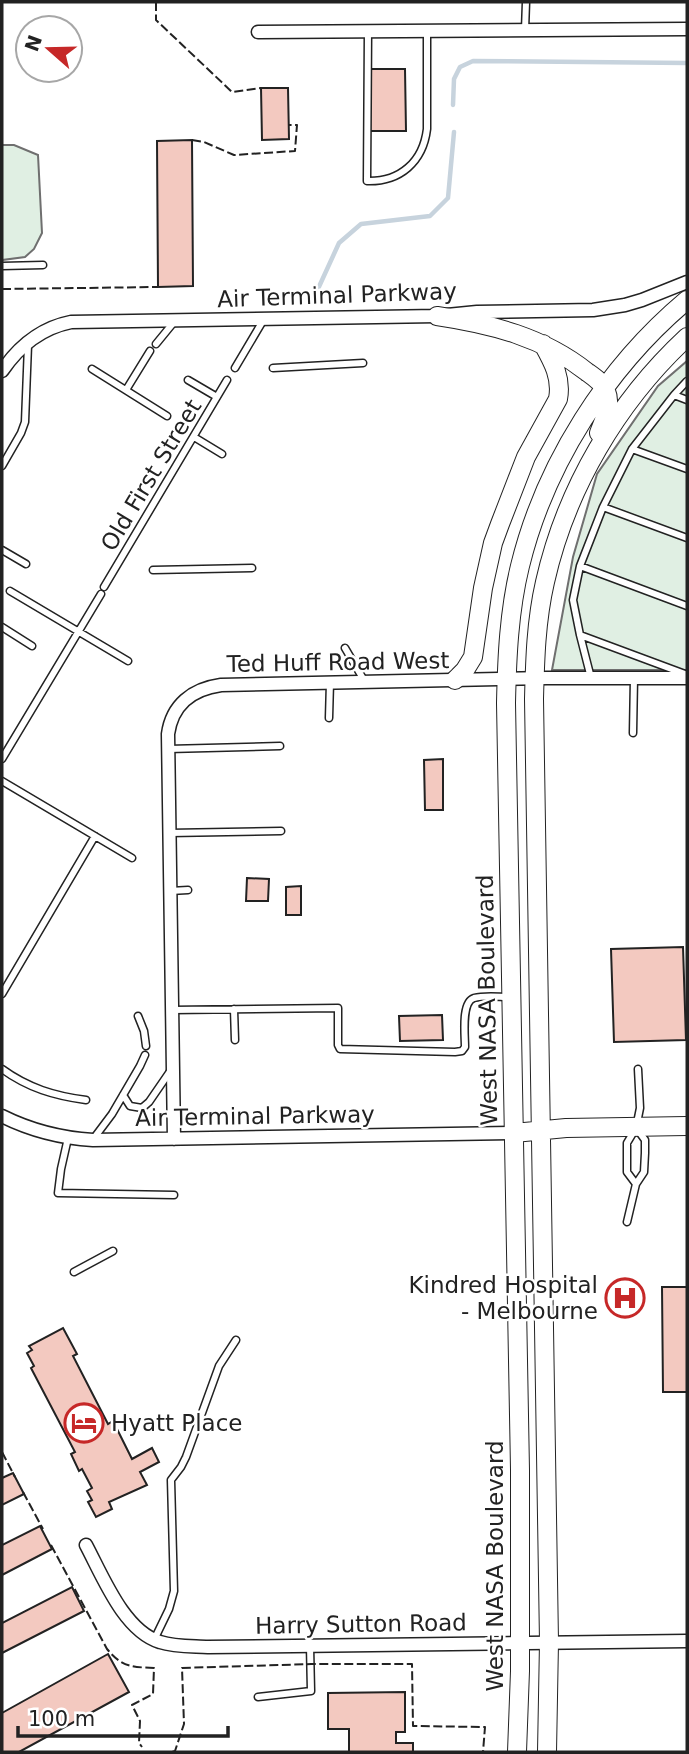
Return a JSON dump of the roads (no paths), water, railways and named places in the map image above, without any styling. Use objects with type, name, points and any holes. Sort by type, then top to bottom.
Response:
[{"type":"main road","name":"West NASA Boulevard","points":[[517,1752],[520,1470],[506,679],[509,634],[516,586],[531,531],[565,452],[605,388],[648,337],[687,300]]},
{"type":"main road","points":[[437,316],[491,325],[543,344],[576,363],[605,388],[608,396],[608,409],[556,543],[544,584],[536,642],[549,1642],[547,1752]]},
{"type":"main road","points":[[582,479],[626,406],[687,337]]},
{"type":"main road","points":[[455,680],[473,657],[488,564],[508,502],[526,457],[558,399],[559,380],[543,344]]},
{"type":"main road","points":[[514,1133],[687,1126]]},
{"type":"street","points":[[258,32],[687,29]]},
{"type":"street","name":"Air Terminal Parkway","points":[[2,371],[12,356],[29,341],[48,329],[71,322],[437,316],[477,312],[593,310],[642,300],[687,282]]},
{"type":"street","name":"Ted Huff Road West","points":[[174,1139],[168,749],[169,728],[174,714],[184,700],[197,691],[221,685],[687,676]]},
{"type":"street","name":"Air Terminal Parkway","points":[[2,1116],[34,1129],[68,1138],[93,1140],[514,1133]]},
{"type":"street","name":"Harry Sutton Road","points":[[86,1545],[126,1617],[139,1631],[154,1640],[170,1644],[310,1646],[687,1641]]},
{"type":"lane","points":[[525,30],[526,2]]},
{"type":"lane","points":[[368,31],[367,181],[390,178],[406,169],[417,158],[424,144],[427,129],[427,31]]},
{"type":"lane","points":[[2,266],[43,265]]},
{"type":"lane","points":[[235,368],[264,319]]},
{"type":"lane","points":[[156,344],[175,320]]},
{"type":"lane","points":[[2,466],[25,422],[29,341]]},
{"type":"lane","points":[[126,390],[150,351]]},
{"type":"lane","points":[[273,368],[363,363]]},
{"type":"lane","points":[[92,369],[167,416]]},
{"type":"lane","points":[[188,380],[217,397]]},
{"type":"lane","name":"Old First Street","points":[[2,759],[228,380]]},
{"type":"lane","points":[[591,678],[573,600],[580,566],[603,507],[632,449],[687,381]]},
{"type":"lane","points":[[674,394],[687,400]]},
{"type":"lane","points":[[194,437],[222,454]]},
{"type":"lane","points":[[632,449],[687,469]]},
{"type":"lane","points":[[603,507],[687,538]]},
{"type":"lane","points":[[2,550],[26,564]]},
{"type":"lane","points":[[580,566],[687,606]]},
{"type":"lane","points":[[153,570],[252,568]]},
{"type":"lane","points":[[10,591],[128,661]]},
{"type":"lane","points":[[2,627],[32,646]]},
{"type":"lane","points":[[580,635],[687,676]]},
{"type":"lane","points":[[345,648],[365,682]]},
{"type":"lane","points":[[633,733],[634,678]]},
{"type":"lane","points":[[329,718],[330,682]]},
{"type":"lane","points":[[168,749],[280,746]]},
{"type":"lane","points":[[2,781],[132,858]]},
{"type":"lane","points":[[169,834],[281,831]]},
{"type":"lane","points":[[2,994],[95,836]]},
{"type":"lane","points":[[170,891],[188,890]]},
{"type":"lane","points":[[172,1010],[338,1008],[340,1049],[455,1052],[462,1051],[465,1047],[465,1009],[472,998],[512,997]]},
{"type":"lane","points":[[234,1009],[234,1040]]},
{"type":"lane","points":[[138,1016],[146,1045]]},
{"type":"lane","points":[[93,1140],[145,1055]]},
{"type":"lane","points":[[2,1069],[44,1092],[86,1100]]},
{"type":"lane","points":[[122,1095],[130,1106],[142,1108],[173,1069]]},
{"type":"lane","points":[[636,1184],[627,1172],[627,1143],[636,1128],[640,1108],[638,1069]]},
{"type":"lane","points":[[627,1222],[636,1184],[644,1172],[645,1140],[636,1128]]},
{"type":"lane","points":[[68,1138],[58,1193],[174,1195]]},
{"type":"lane","points":[[74,1272],[113,1251]]},
{"type":"lane","points":[[154,1640],[169,1609],[173,1591],[171,1480],[186,1457],[219,1366],[236,1340]]},
{"type":"lane","points":[[258,1697],[311,1691],[310,1646]]},
{"type":"waterway","points":[[453,105],[454,79],[460,67],[473,61],[687,63]]},
{"type":"waterway","points":[[312,302],[339,243],[361,224],[430,216],[448,198],[454,132]]},
{"type":"place","name":"Kindred Hospital - Melbourne","points":[[625,1298]]},
{"type":"place","name":"Hyatt Place","points":[[84,1423]]}]
